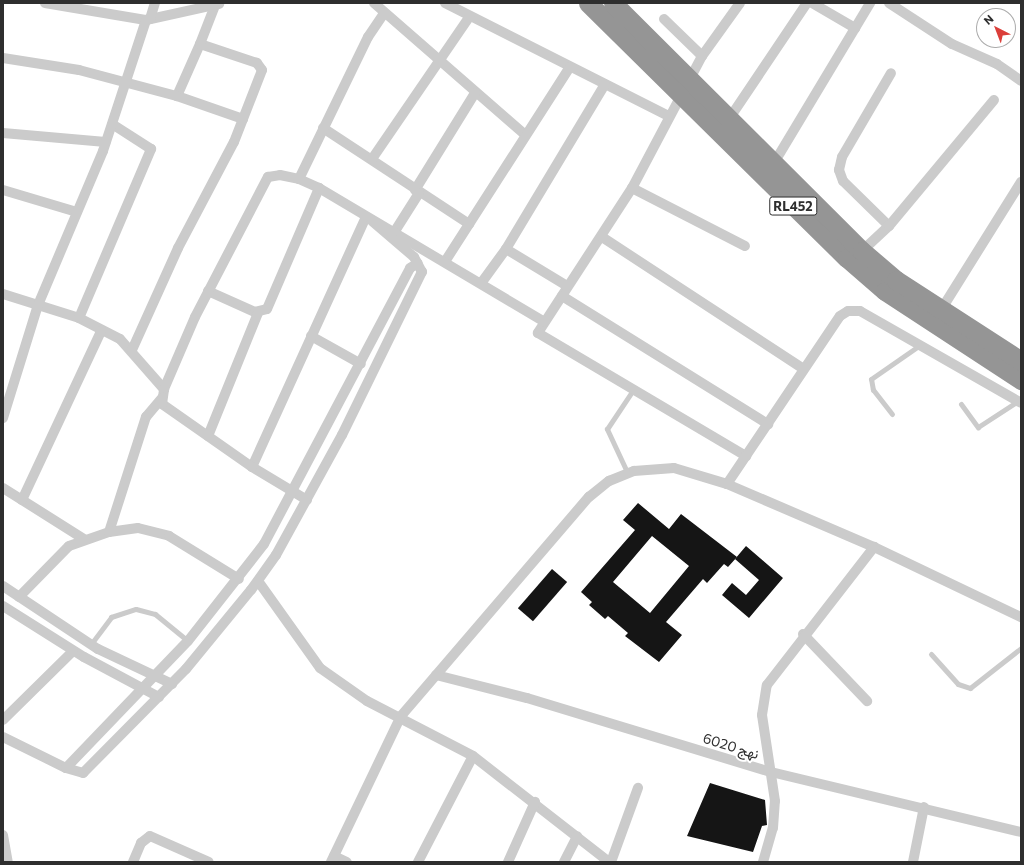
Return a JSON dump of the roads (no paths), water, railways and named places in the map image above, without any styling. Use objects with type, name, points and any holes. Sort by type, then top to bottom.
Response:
[{"type":"highway","name":"RL452","points":[[588,3],[685,88],[880,286],[1021,380]]},
{"type":"highway","name":"RL452","points":[[613,3],[685,88],[729,119],[862,251],[896,280],[1021,361]]},
{"type":"street","points":[[45,3],[80,6],[148,20],[218,4]]},
{"type":"street","points":[[3,418],[38,305],[106,142],[155,3]]},
{"type":"street","points":[[374,3],[438,61],[524,134]]},
{"type":"street","points":[[445,3],[669,116]]},
{"type":"street","points":[[740,3],[702,56],[632,188],[602,237],[543,321],[539,335],[746,456]]},
{"type":"street","points":[[729,119],[807,3]]},
{"type":"street","points":[[812,3],[855,28]]},
{"type":"street","points":[[774,163],[870,3]]},
{"type":"street","points":[[888,3],[952,44],[997,64],[1021,81]]},
{"type":"street","points":[[177,96],[218,4]]},
{"type":"street","points":[[299,178],[368,37],[384,13]]},
{"type":"street","points":[[372,159],[470,16]]},
{"type":"street","points":[[664,18],[702,56]]},
{"type":"street","points":[[132,350],[243,120],[260,67],[200,44]]},
{"type":"street","points":[[3,58],[127,81],[177,96],[243,120]]},
{"type":"street","points":[[446,260],[524,134],[570,67]]},
{"type":"street","points":[[889,226],[843,181],[839,170],[842,157],[891,73]]},
{"type":"street","points":[[482,282],[506,249],[605,84]]},
{"type":"street","points":[[395,231],[475,93]]},
{"type":"street","points":[[862,251],[889,226],[994,100]]},
{"type":"street","points":[[79,318],[151,149],[112,124]]},
{"type":"street","points":[[323,128],[469,224]]},
{"type":"street","points":[[3,133],[106,142]]},
{"type":"street","points":[[109,532],[146,417],[163,394],[208,291],[263,183],[273,175],[299,178],[319,188],[369,219],[395,231],[446,260],[543,321]]},
{"type":"street","points":[[941,310],[1021,182]]},
{"type":"street","points":[[208,436],[258,313],[267,309],[319,188]]},
{"type":"street","points":[[632,188],[745,246]]},
{"type":"street","points":[[3,190],[77,212]]},
{"type":"street","points":[[3,737],[78,773],[88,769],[172,684],[258,581],[307,500],[412,297],[422,272],[418,262],[369,219]]},
{"type":"street","points":[[252,467],[311,336],[369,219]]},
{"type":"street","points":[[602,237],[804,369]]},
{"type":"street","points":[[506,249],[567,286]]},
{"type":"street","points":[[66,768],[188,640],[239,579],[294,493],[362,364],[410,268],[418,262]]},
{"type":"street","points":[[208,291],[258,313]]},
{"type":"street","points":[[3,294],[79,318],[132,350],[163,394],[162,404],[252,467],[307,500]]},
{"type":"street","points":[[562,296],[768,424]]},
{"type":"street","points":[[727,484],[840,316],[848,311],[860,311],[1019,402]]},
{"type":"street","points":[[22,500],[101,331]]},
{"type":"street","points":[[311,336],[362,364]]},
{"type":"street","points":[[347,862],[333,859],[401,716],[589,497],[609,481],[628,474],[674,468],[727,484],[874,546],[1021,617]]},
{"type":"street","points":[[3,488],[84,539]]},
{"type":"street","points":[[20,597],[52,561],[84,539],[109,532],[138,528],[169,536],[239,579]]},
{"type":"street","points":[[763,862],[775,819],[771,772],[762,715],[768,685],[803,634],[874,546]]},
{"type":"street","points":[[258,581],[320,668],[367,701],[401,716],[473,756],[535,802],[610,862],[638,788]]},
{"type":"street","points":[[3,586],[91,644],[153,676],[172,684]]},
{"type":"street","points":[[3,606],[73,651],[159,697]]},
{"type":"street","points":[[803,634],[867,701]]},
{"type":"street","points":[[3,720],[73,651]]},
{"type":"street","name":"نهج 6020","points":[[436,675],[771,772],[924,807],[1021,832]]},
{"type":"street","points":[[418,862],[473,756]]},
{"type":"street","points":[[508,862],[535,802]]},
{"type":"street","points":[[913,862],[924,807]]},
{"type":"street","points":[[3,835],[8,862]]},
{"type":"street","points":[[133,862],[141,843],[150,836],[209,862]]},
{"type":"street","points":[[564,862],[577,836]]},
{"type":"lane","points":[[892,414],[873,390],[871,379],[920,345]]},
{"type":"lane","points":[[628,474],[606,429],[633,390]]},
{"type":"lane","points":[[961,404],[978,427],[1019,402]]},
{"type":"lane","points":[[91,644],[111,617],[136,609],[155,614],[188,640]]},
{"type":"lane","points":[[931,654],[958,684],[970,688],[1021,648]]}]
